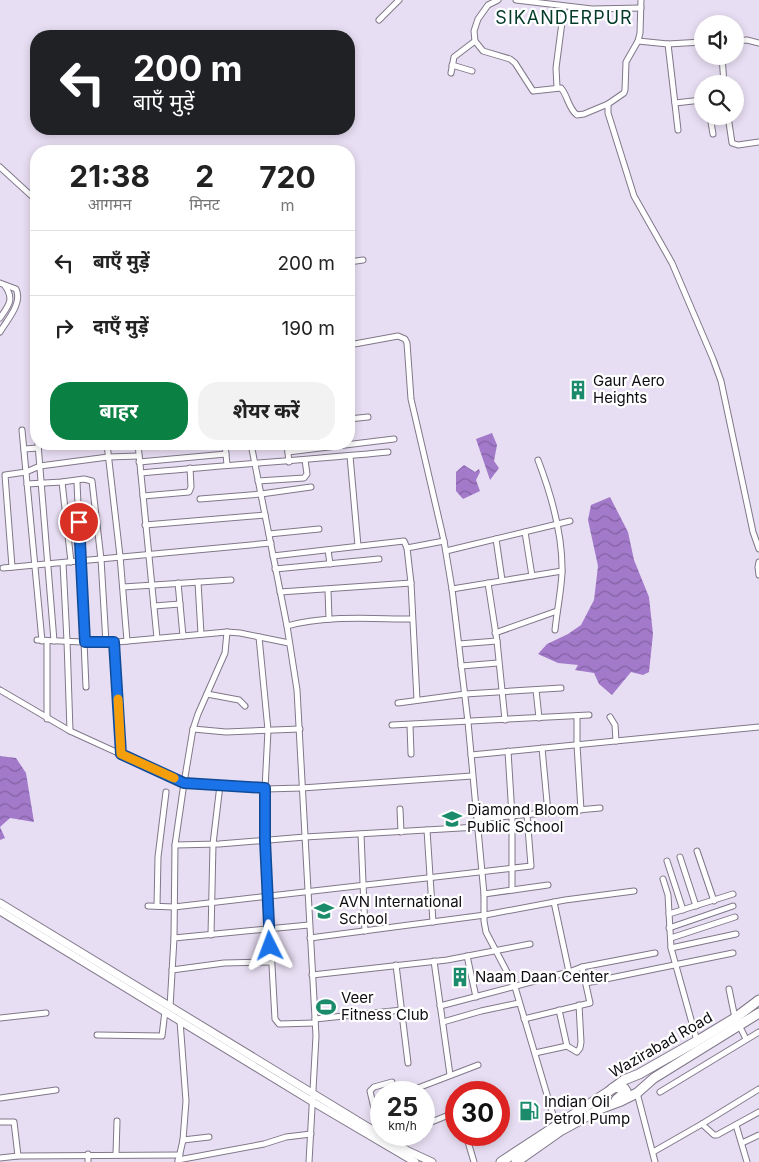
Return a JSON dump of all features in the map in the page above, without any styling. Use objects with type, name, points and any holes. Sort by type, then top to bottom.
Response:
[{"type":"highway","name":"Wazirabad Road","points":[[516,1162],[560,1131],[602,1108],[621,1102],[637,1093],[654,1078],[737,1022],[759,1000]]},
{"type":"highway","name":"Wazirabad Road","points":[[501,1162],[624,1080],[639,1074],[697,1041],[759,1013]]},
{"type":"highway","points":[[613,1088],[620,1086],[626,1091],[613,1104]]},
{"type":"main road","points":[[0,903],[14,915],[415,1162]]},
{"type":"main road","points":[[0,911],[14,915]]},
{"type":"main road","points":[[313,1098],[370,1129]]},
{"type":"main road","points":[[400,1146],[432,1162]]},
{"type":"street","points":[[379,20],[399,0]]},
{"type":"street","points":[[498,0],[488,5],[478,19],[474,31],[475,41],[483,51],[510,59],[515,63],[533,91],[557,87],[563,90],[572,109],[580,116],[608,104],[625,90],[626,62],[638,41],[640,33],[641,0]]},
{"type":"street","points":[[516,0],[601,9],[641,8]]},
{"type":"street","points":[[557,87],[556,68],[564,6]]},
{"type":"street","points":[[744,40],[759,43]]},
{"type":"street","points":[[451,74],[454,56],[475,41]]},
{"type":"street","points":[[638,41],[668,44],[694,42]]},
{"type":"street","points":[[668,44],[678,130]]},
{"type":"street","points":[[452,65],[472,71]]},
{"type":"street","points":[[675,103],[694,101]]},
{"type":"street","points":[[608,104],[608,112],[634,196],[672,263],[713,359],[720,381],[759,549]]},
{"type":"street","points":[[712,125],[713,134]]},
{"type":"street","points":[[729,125],[732,143],[738,145],[759,142]]},
{"type":"street","points":[[0,167],[30,194]]},
{"type":"street","points":[[355,261],[363,260]]},
{"type":"street","points":[[0,332],[16,306],[18,296],[16,290],[3,284]]},
{"type":"street","points":[[0,318],[10,299],[9,292],[3,284]]},
{"type":"street","points":[[10,299],[18,296]]},
{"type":"street","points":[[355,344],[398,336],[405,339],[411,399],[444,541],[452,589],[468,722],[486,932],[515,987],[556,1125]]},
{"type":"street","points":[[355,419],[368,418]]},
{"type":"street","points":[[22,430],[42,641],[47,719]]},
{"type":"street","points":[[355,444],[394,439]]},
{"type":"street","points":[[24,449],[30,448]]},
{"type":"street","points":[[38,450],[54,641]]},
{"type":"street","points":[[107,450],[120,556],[127,641]]},
{"type":"street","points":[[138,450],[157,638]]},
{"type":"street","points":[[226,450],[227,465]]},
{"type":"street","points":[[252,450],[287,626],[297,690],[315,1021],[309,1162]]},
{"type":"street","points":[[289,462],[288,452],[304,450]]},
{"type":"street","points":[[141,473],[227,465],[289,462],[388,452]]},
{"type":"street","points":[[139,462],[226,454]]},
{"type":"street","points":[[12,567],[5,475],[26,472],[40,466],[139,456]]},
{"type":"street","points":[[350,456],[358,546]]},
{"type":"street","points":[[258,481],[304,478],[307,474],[305,460]]},
{"type":"street","points":[[538,460],[551,498],[557,524],[562,571],[555,630]]},
{"type":"street","points":[[143,496],[189,492],[191,487],[190,468]]},
{"type":"street","points":[[27,484],[84,479],[92,481],[101,559],[106,643]]},
{"type":"street","points":[[62,482],[71,562]]},
{"type":"street","points":[[77,482],[86,687]]},
{"type":"street","points":[[200,499],[261,494],[311,487]]},
{"type":"street","points":[[146,525],[265,515]]},
{"type":"street","points":[[446,551],[570,521]]},
{"type":"street","points":[[269,534],[319,529]]},
{"type":"street","points":[[525,532],[532,576]]},
{"type":"street","points":[[496,539],[502,580]]},
{"type":"street","points":[[273,556],[404,541],[407,548],[411,584],[416,700]]},
{"type":"street","points":[[407,548],[444,541]]},
{"type":"street","points":[[4,568],[271,543]]},
{"type":"street","points":[[328,550],[330,564]]},
{"type":"street","points":[[275,569],[378,559]]},
{"type":"street","points":[[759,562],[759,575]]},
{"type":"street","points":[[63,563],[70,731]]},
{"type":"street","points":[[452,589],[562,571]]},
{"type":"street","points":[[123,587],[231,580]]},
{"type":"street","points":[[198,582],[201,634]]},
{"type":"street","points":[[178,583],[183,636]]},
{"type":"street","points":[[488,583],[505,720]]},
{"type":"street","points":[[280,592],[411,584]]},
{"type":"street","points":[[328,590],[329,619]]},
{"type":"street","points":[[154,606],[180,604]]},
{"type":"street","points":[[495,633],[557,611]]},
{"type":"street","points":[[287,626],[299,622],[329,619],[412,619]]},
{"type":"street","points":[[42,641],[106,643],[226,632],[289,643]]},
{"type":"street","points":[[97,1035],[161,1036],[163,1034],[170,1011],[174,938],[175,845],[184,783],[193,729],[206,694],[225,653],[226,632]]},
{"type":"street","points":[[259,637],[268,730],[265,840],[276,1022],[282,1024],[315,1021],[402,1010]]},
{"type":"street","points":[[114,642],[121,754]]},
{"type":"street","points":[[459,644],[496,642]]},
{"type":"street","points":[[462,666],[498,663]]},
{"type":"street","points":[[398,703],[465,694],[561,688]]},
{"type":"street","points":[[0,690],[70,731],[184,783],[265,788],[302,788],[472,776]]},
{"type":"street","points":[[536,690],[539,718]]},
{"type":"street","points":[[206,694],[239,700],[245,706]]},
{"type":"street","points":[[392,725],[589,715]]},
{"type":"street","points":[[577,716],[581,810]]},
{"type":"street","points":[[610,717],[615,724],[616,741]]},
{"type":"street","points":[[410,724],[411,754]]},
{"type":"street","points":[[471,755],[759,727]]},
{"type":"street","points":[[193,729],[220,732],[300,729]]},
{"type":"street","points":[[542,748],[548,813]]},
{"type":"street","points":[[508,751],[512,816],[512,890]]},
{"type":"street","points":[[211,934],[213,844],[220,785]]},
{"type":"street","points":[[157,906],[158,857],[166,792]]},
{"type":"street","points":[[477,819],[600,808]]},
{"type":"street","points":[[400,809],[401,832]]},
{"type":"street","points":[[148,906],[174,907],[531,866],[527,815]]},
{"type":"street","points":[[175,845],[478,827]]},
{"type":"street","points":[[427,830],[433,922]]},
{"type":"street","points":[[361,834],[365,931]]},
{"type":"street","points":[[697,851],[714,900]]},
{"type":"street","points":[[680,857],[696,906]]},
{"type":"street","points":[[667,861],[683,910]]},
{"type":"street","points":[[663,879],[668,895],[671,948],[697,1041]]},
{"type":"street","points":[[484,894],[548,885]]},
{"type":"street","points":[[310,938],[485,915],[554,902],[634,891]]},
{"type":"street","points":[[669,914],[733,894]]},
{"type":"street","points":[[554,902],[569,972]]},
{"type":"street","points":[[669,928],[733,906]]},
{"type":"street","points":[[671,938],[735,917]]},
{"type":"street","points":[[174,938],[309,925]]},
{"type":"street","points":[[671,948],[736,934]]},
{"type":"street","points":[[312,975],[434,961],[530,944]]},
{"type":"street","points":[[440,1006],[515,987],[582,967],[655,953]]},
{"type":"street","points":[[586,983],[734,953]]},
{"type":"street","points":[[467,956],[476,997]]},
{"type":"street","points":[[434,961],[450,1075]]},
{"type":"street","points":[[172,970],[224,963],[271,962]]},
{"type":"street","points":[[396,965],[408,1063]]},
{"type":"street","points":[[524,1019],[590,1003],[582,967]]},
{"type":"street","points":[[728,988],[737,1022],[746,1039]]},
{"type":"street","points":[[442,1022],[519,1003]]},
{"type":"street","points":[[535,1053],[567,1046],[577,1052],[580,1048],[580,1006]]},
{"type":"street","points":[[559,1010],[567,1046]]},
{"type":"street","points":[[0,1018],[46,1013]]},
{"type":"street","points":[[179,1159],[183,1140],[186,1093],[182,1018]]},
{"type":"street","points":[[660,1092],[759,1032]]},
{"type":"street","points":[[435,1081],[478,1065]]},
{"type":"street","points":[[653,1152],[759,1089]]},
{"type":"street","points":[[0,1098],[56,1090]]},
{"type":"street","points":[[637,1093],[655,1162]]},
{"type":"street","points":[[702,1124],[714,1135],[717,1135],[759,1112]]},
{"type":"street","points":[[117,1121],[120,1162]]},
{"type":"street","points":[[0,1122],[14,1122],[17,1158]]},
{"type":"street","points":[[736,1125],[747,1162]]},
{"type":"street","points":[[0,1158],[118,1154],[179,1159],[264,1144],[286,1137],[311,1134]]},
{"type":"street","points":[[742,1143],[759,1135]]},
{"type":"street","points":[[183,1140],[209,1137]]},
{"type":"street","points":[[469,1146],[474,1162]]},
{"type":"street","points":[[88,1154],[88,1162]]},
{"type":"water","points":[[492,433],[497,445],[494,461],[499,468],[490,480],[476,439]]},
{"type":"water","points":[[464,465],[475,472],[479,469],[480,472],[476,480],[480,491],[463,499],[456,491],[456,472]]},
{"type":"water","points":[[610,497],[628,532],[634,560],[649,597],[653,634],[649,672],[643,675],[631,672],[612,695],[599,684],[594,673],[575,670],[578,665],[558,663],[538,654],[547,644],[568,634],[581,625],[594,600],[598,566],[588,520],[591,505]]},
{"type":"water","points":[[0,756],[16,758],[26,773],[34,822],[10,818],[0,827]]},
{"type":"water","points":[[0,827],[5,838],[0,840]]},
{"type":"slow traffic","points":[[118,699],[121,754],[174,778]]},
{"type":"place","name":"Gaur Aero Heights","points":[[578,390]]},
{"type":"place","name":"Diamond Bloom Public School","points":[[452,819]]},
{"type":"place","name":"AVN International School","points":[[324,911]]},
{"type":"place","name":"Naam Daan Center","points":[[460,977]]},
{"type":"place","name":"Veer Fitness Club","points":[[326,1007]]},
{"type":"place","name":"Indian Oil Petrol Pump","points":[[529,1111]]},
{"type":"district","name":"SIKANDERPUR","points":[[564,18]]},
{"type":"route","points":[[79,522],[85,642],[114,642],[121,754],[184,783],[265,788],[265,840],[270,946]]}]
